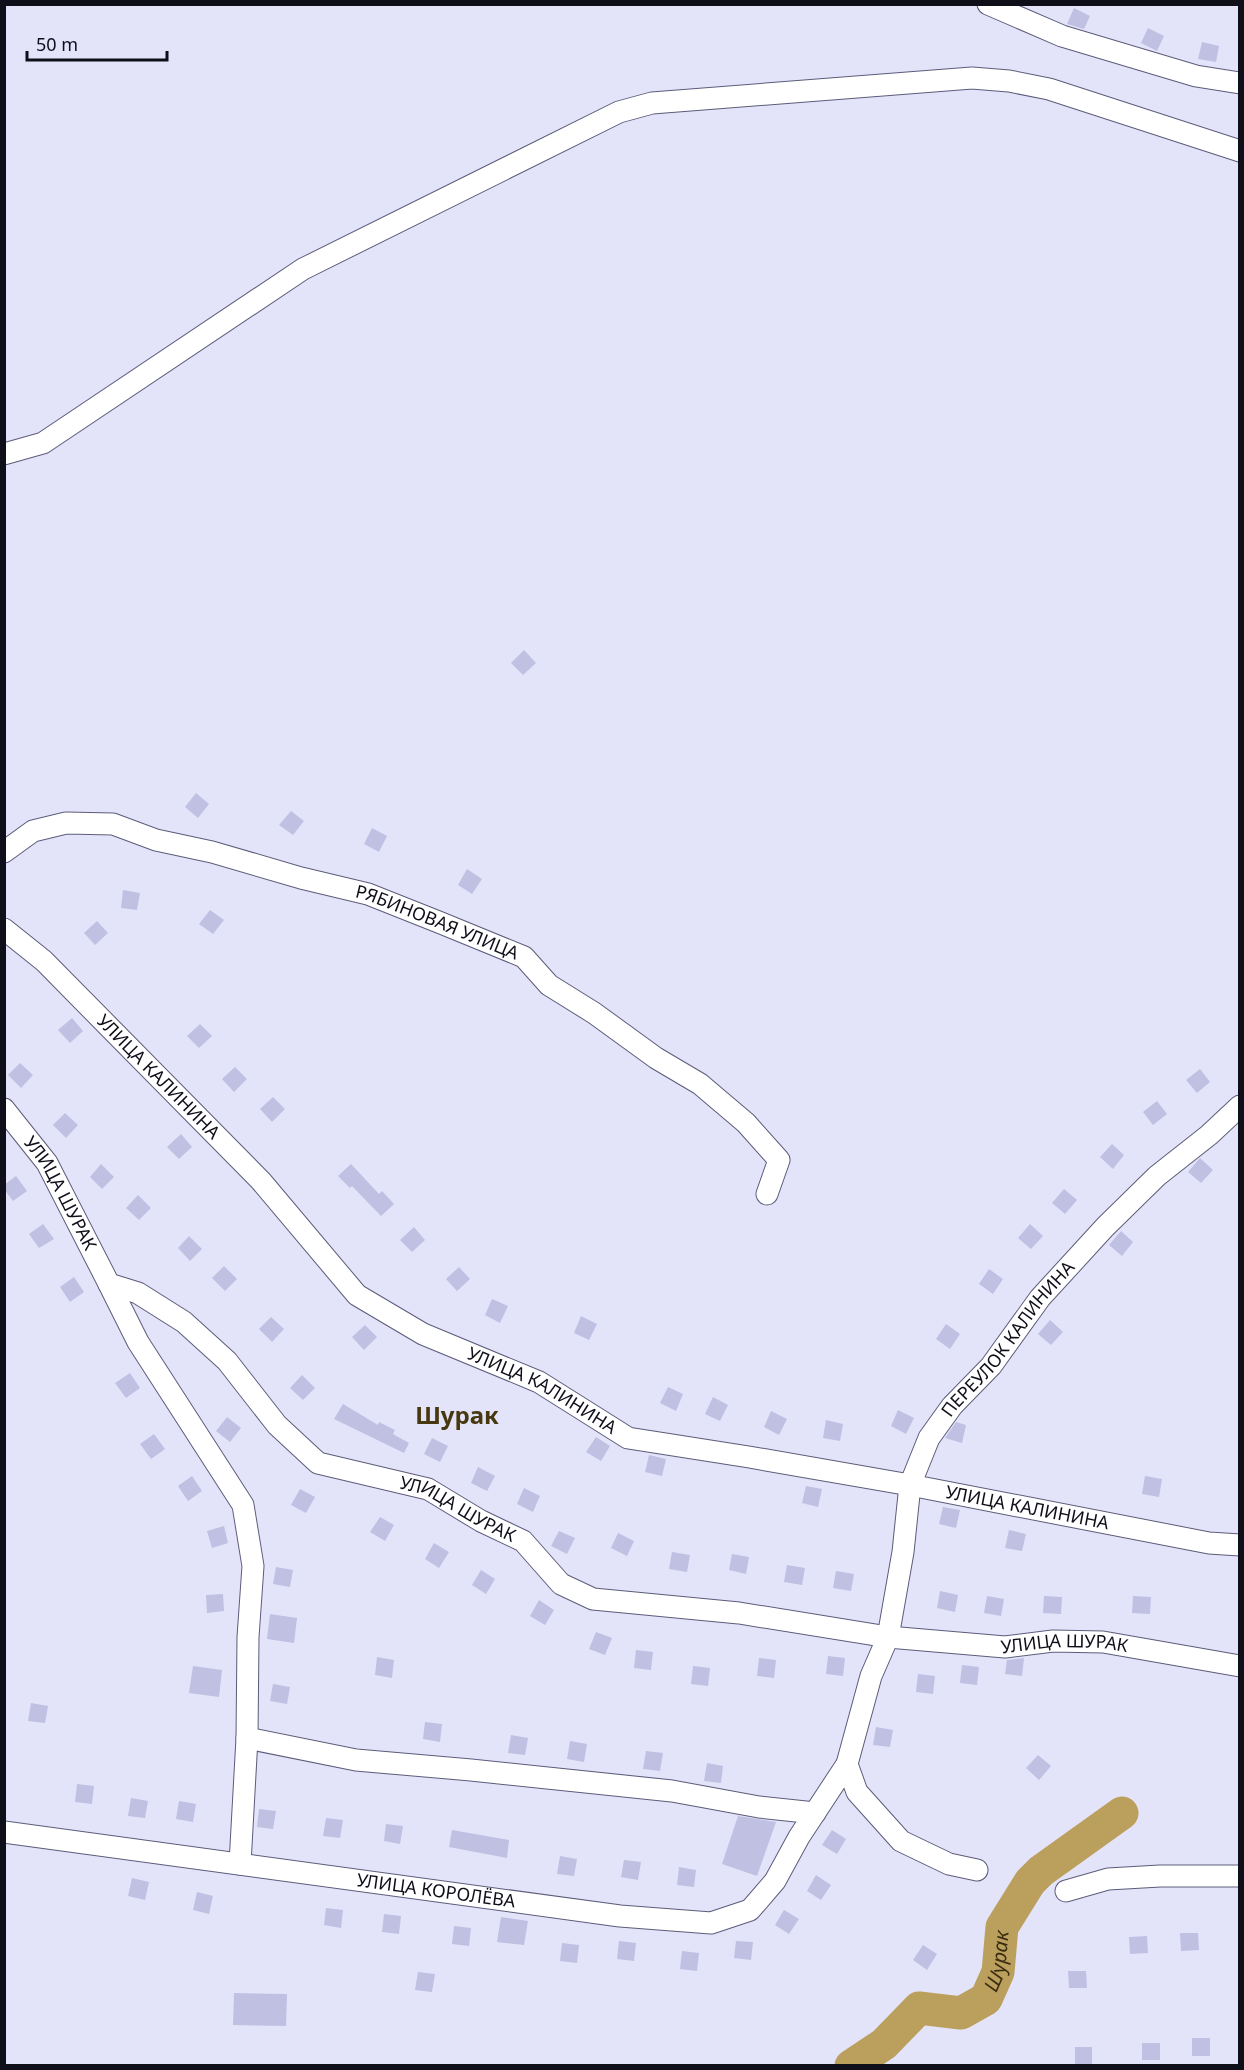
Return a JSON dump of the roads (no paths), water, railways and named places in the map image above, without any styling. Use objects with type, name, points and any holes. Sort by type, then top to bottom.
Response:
[{"type":"street","points":[[988,4],[1062,36],[1196,76],[1239,83]]},
{"type":"street","points":[[4,454],[43,443],[303,269],[619,112],[652,103],[972,78],[1010,81],[1049,89],[1239,151]]},
{"type":"street","name":"РЯБИНОВАЯ УЛИЦА","points":[[4,852],[33,831],[66,823],[113,824],[156,840],[212,852],[301,878],[368,894],[524,957],[549,985],[594,1013],[656,1058],[700,1084],[746,1123],[779,1160],[767,1194]]},
{"type":"street","name":"УЛИЦА КАЛИНИНА","points":[[4,929],[44,961],[261,1181],[357,1295],[423,1334],[539,1382],[628,1438],[748,1456],[910,1485],[1209,1543],[1239,1545]]},
{"type":"street","name":"ПЕРЕУЛОК КАЛИНИНА","points":[[888,1636],[903,1552],[910,1485],[929,1438],[952,1406],[991,1366],[1040,1298],[1105,1227],[1157,1176],[1209,1135],[1239,1106]]},
{"type":"street","name":"УЛИЦА ШУРАК","points":[[4,1109],[47,1163],[138,1342],[243,1505],[253,1566],[248,1636],[247,1738],[240,1864]]},
{"type":"street","name":"УЛИЦА ШУРАК","points":[[109,1284],[138,1293],[184,1322],[227,1361],[278,1425],[318,1463],[428,1489],[481,1521],[523,1541],[561,1584],[592,1599],[739,1613],[888,1636],[1005,1647],[1053,1641],[1103,1642],[1239,1666]]},
{"type":"street","points":[[888,1636],[871,1676],[847,1764],[857,1792],[901,1841],[949,1864],[977,1870]]},
{"type":"street","points":[[247,1738],[356,1760],[672,1791],[759,1807],[815,1812]]},
{"type":"street","name":"УЛИЦА КОРОЛЁВА","points":[[4,1832],[620,1916],[711,1923],[750,1910],[775,1881],[799,1837],[847,1764]]},
{"type":"street","points":[[1066,1891],[1108,1879],[1160,1876],[1239,1876]]},
{"type":"waterway","name":"Шурак","points":[[851,2066],[884,2044],[919,2008],[961,2013],[986,1999],[998,1972],[1002,1927],[1030,1882],[1041,1871],[1122,1813]]},
{"type":"district","name":"Шурак","points":[[457,1416]]}]
